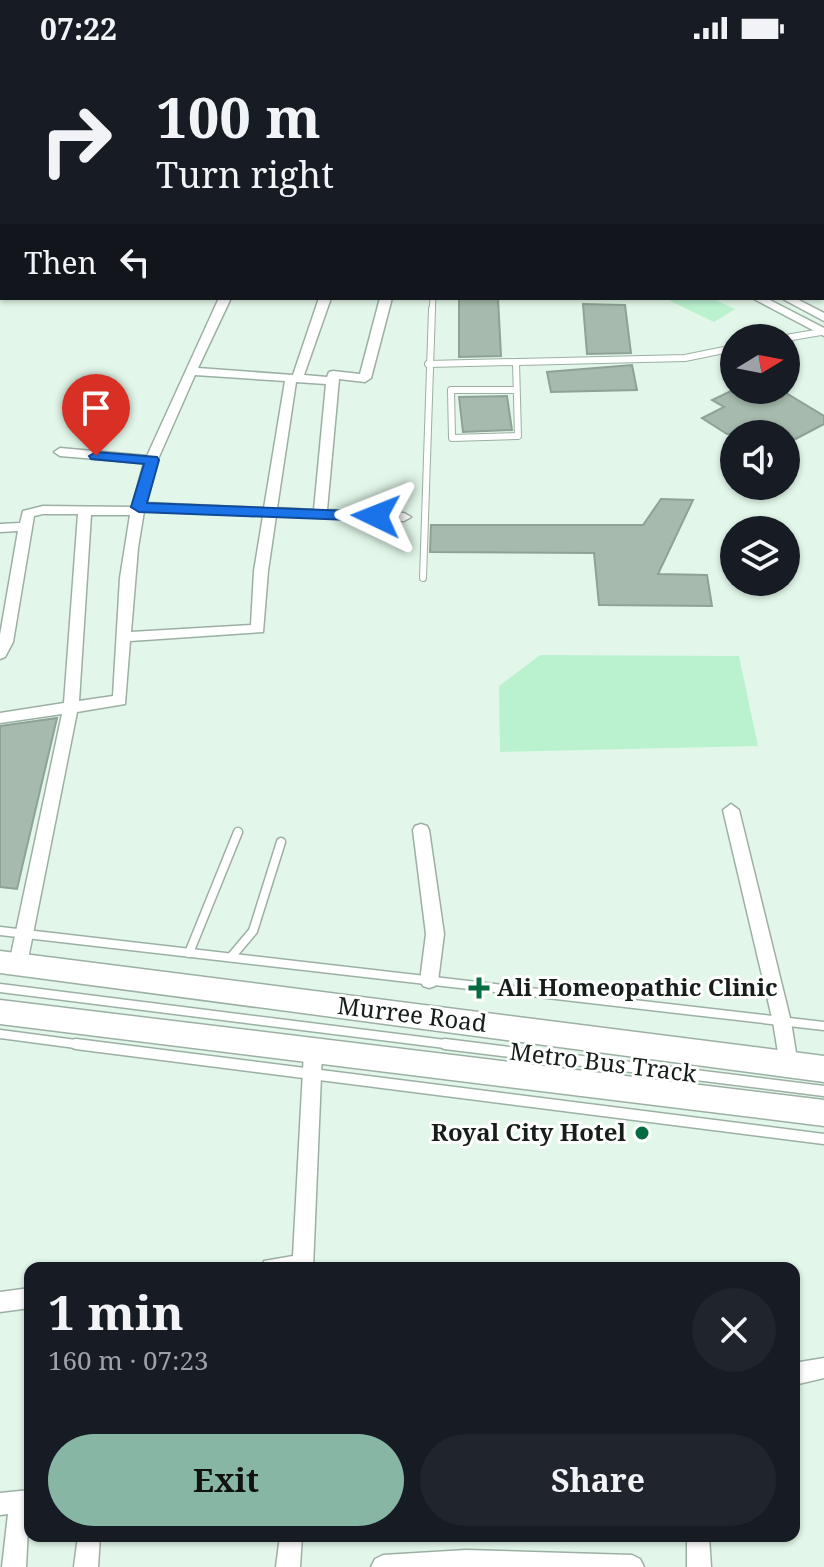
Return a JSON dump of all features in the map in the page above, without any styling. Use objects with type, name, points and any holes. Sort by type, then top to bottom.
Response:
[{"type":"main road","name":"Murree Road","points":[[9,963],[824,1069]]},
{"type":"main road","name":"Murree Road","points":[[0,1012],[312,1062],[824,1113]]},
{"type":"street","points":[[0,718],[120,700],[126,592],[139,509],[152,460],[224,300]]},
{"type":"street","points":[[124,637],[258,629],[261,571],[294,379],[324,300]]},
{"type":"street","points":[[320,514],[333,375],[365,378],[385,300]]},
{"type":"street","points":[[762,300],[822,332]]},
{"type":"street","points":[[791,300],[824,318]]},
{"type":"street","points":[[192,371],[332,381]]},
{"type":"street","points":[[60,452],[152,460]]},
{"type":"street","points":[[2,646],[7,578],[32,511],[139,509],[404,517]]},
{"type":"street","points":[[9,963],[24,934],[71,706],[85,510]]},
{"type":"street","points":[[0,528],[24,527]]},
{"type":"street","points":[[731,810],[782,1022],[789,1065]]},
{"type":"street","points":[[421,830],[435,934],[429,981]]},
{"type":"street","points":[[303,1262],[312,1062]]},
{"type":"street","points":[[0,1302],[24,1299]]},
{"type":"street","points":[[800,1373],[824,1368]]},
{"type":"street","points":[[14,1567],[17,1502]]},
{"type":"street","points":[[86,1567],[88,1542]]},
{"type":"street","points":[[288,1567],[290,1542]]},
{"type":"street","points":[[698,1542],[699,1567]]},
{"type":"street","points":[[383,1567],[466,1562],[632,1567]]},
{"type":"lane","points":[[264,56],[275,56]]},
{"type":"lane","points":[[423,578],[428,364],[433,300]]},
{"type":"lane","points":[[800,336],[822,332]]},
{"type":"lane","points":[[428,364],[685,358],[720,351]]},
{"type":"lane","points":[[516,362],[518,436],[452,438],[451,390],[516,390]]},
{"type":"lane","points":[[189,953],[238,832]]},
{"type":"lane","points":[[231,957],[253,931],[281,842]]},
{"type":"lane","points":[[0,931],[824,1026]]},
{"type":"lane","name":"Metro Bus Track","points":[[0,988],[824,1091]]},
{"type":"lane","points":[[0,1034],[312,1062],[824,1139]]},
{"type":"green space","points":[[715,300],[735,309],[714,322],[670,301]]},
{"type":"green space","points":[[540,655],[739,656],[758,746],[500,752],[499,686]]},
{"type":"building","points":[[459,300],[498,300],[501,356],[459,357]]},
{"type":"building","points":[[583,304],[625,305],[631,353],[587,354]]},
{"type":"building","points":[[632,365],[637,390],[551,392],[547,372]]},
{"type":"building","points":[[507,396],[512,430],[463,432],[459,397]]},
{"type":"building","points":[[720,396],[720,404],[800,404],[800,401],[824,416],[824,424],[800,437],[800,420],[720,420],[720,430],[702,418],[724,407],[712,400]]},
{"type":"building","points":[[661,499],[693,500],[658,574],[707,575],[712,606],[599,605],[594,553],[430,552],[431,525],[643,525]]},
{"type":"building","points":[[57,718],[17,889],[0,887],[0,726]]},
{"type":"place","name":"Ali Homeopathic Clinic","points":[[479,988]]},
{"type":"place","name":"Royal City Hotel","points":[[642,1133]]},
{"type":"route","points":[[96,456],[152,460],[139,507],[376,516]]}]
